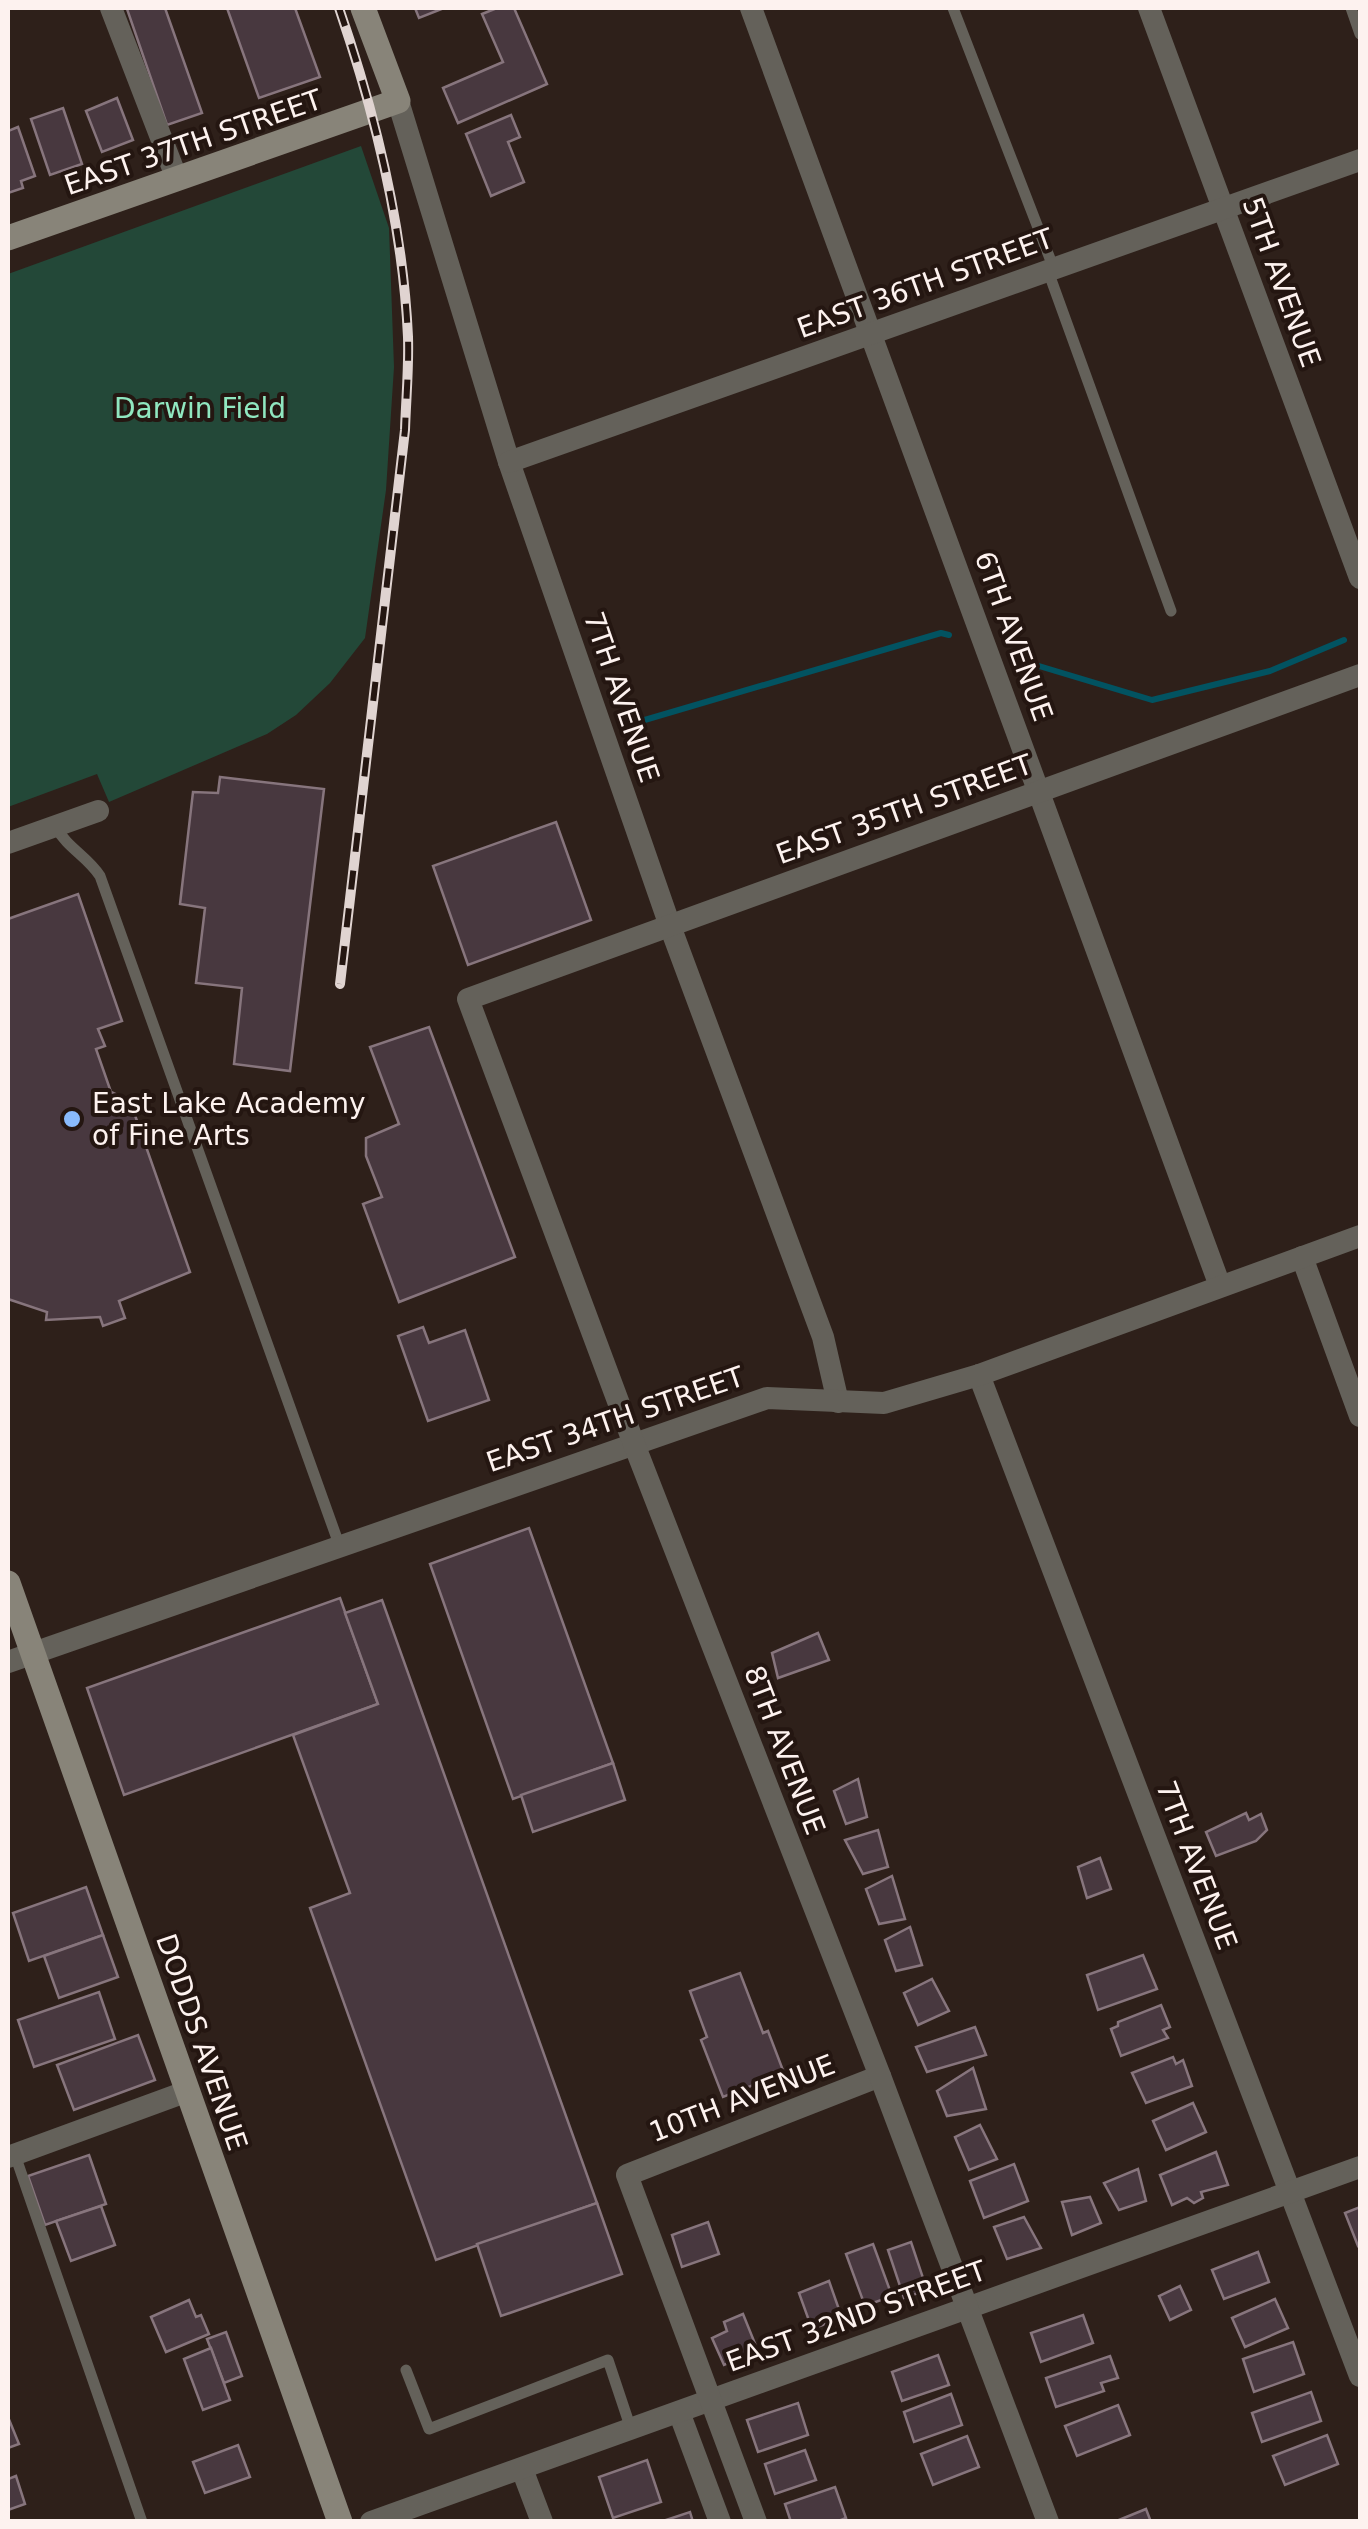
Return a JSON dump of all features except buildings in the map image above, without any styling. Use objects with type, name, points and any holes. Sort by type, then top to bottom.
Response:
[{"type":"street","points":[[111,8],[177,179]]},
{"type":"street","name":"7TH AVENUE","points":[[363,8],[398,102],[508,462],[670,926],[823,1337],[838,1402]]},
{"type":"street","name":"6TH AVENUE","points":[[752,8],[1220,1286]]},
{"type":"street","name":"5TH AVENUE","points":[[1148,8],[1360,578]]},
{"type":"street","name":"EAST 37TH STREET","points":[[8,238],[398,102]]},
{"type":"street","name":"EAST 36TH STREET","points":[[508,462],[1360,160]]},
{"type":"street","name":"EAST 35TH STREET","points":[[468,999],[1360,675]]},
{"type":"street","points":[[8,843],[98,812]]},
{"type":"street","name":"8TH AVENUE","points":[[468,999],[634,1444],[880,2076],[1048,2522]]},
{"type":"street","name":"EAST 34TH STREET","points":[[8,1662],[767,1398],[884,1403],[978,1375],[1360,1236]]},
{"type":"street","points":[[1302,1257],[1360,1416]]},
{"type":"street","name":"7TH AVENUE","points":[[978,1375],[1360,2376]]},
{"type":"street","name":"DODDS AVENUE","points":[[8,1583],[340,2522]]},
{"type":"street","name":"10TH AVENUE","points":[[710,2401],[627,2175],[880,2076]]},
{"type":"street","points":[[11,2156],[188,2091]]},
{"type":"street","name":"EAST 32ND STREET","points":[[371,2522],[1360,2167]]},
{"type":"street","points":[[710,2401],[756,2522]]},
{"type":"street","points":[[680,2412],[720,2522]]},
{"type":"street","points":[[522,2469],[542,2522]]},
{"type":"lane","points":[[953,8],[1051,270],[1171,611]]},
{"type":"lane","points":[[1351,8],[1360,34]]},
{"type":"lane","points":[[56,826],[65,845],[92,864],[100,876],[340,1547]]},
{"type":"lane","points":[[11,2156],[142,2522]]},
{"type":"lane","points":[[406,2370],[429,2429],[608,2360],[632,2430]]},
{"type":"green space","name":"Darwin Field","points":[[361,146],[389,228],[394,367],[386,490],[365,638],[330,683],[296,715],[267,734],[109,802],[97,774],[8,807],[8,274]]},
{"type":"waterway","points":[[631,724],[941,633],[949,635]]},
{"type":"waterway","points":[[1029,663],[1152,700],[1270,671],[1344,640]]},
{"type":"railway","points":[[339,8],[385,170],[400,254],[408,349],[405,430],[340,984]]},
{"type":"place","name":"East Lake Academy of Fine Arts","points":[[72,1119]]}]
